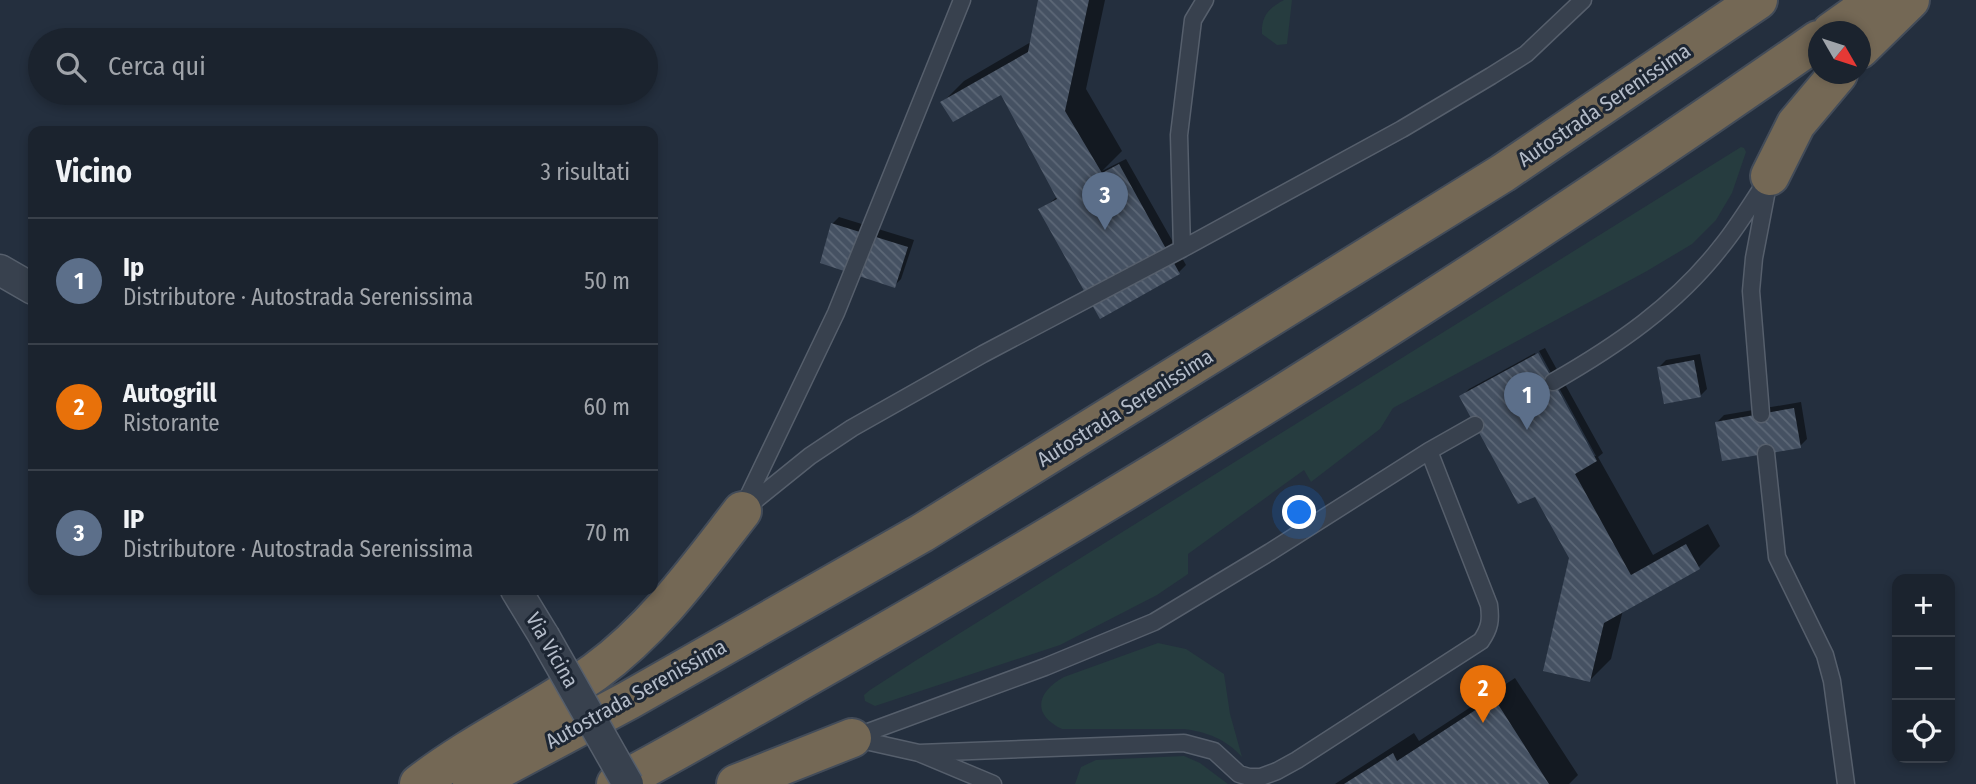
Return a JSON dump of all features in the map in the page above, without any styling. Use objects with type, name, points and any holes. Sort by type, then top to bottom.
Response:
[{"type":"highway","name":"Autostrada Serenissima","points":[[472,784],[629,700],[922,533],[1503,173],[1758,0]]},
{"type":"highway","points":[[1846,21],[1876,0]]},
{"type":"highway","points":[[1871,38],[1910,0]]},
{"type":"highway","points":[[616,784],[924,610],[1164,469],[1545,225],[1808,47]]},
{"type":"highway","points":[[1770,176],[1796,124],[1830,84]]},
{"type":"highway","points":[[419,784],[453,758],[593,673],[622,650],[667,608],[742,510]]},
{"type":"highway","points":[[736,784],[852,738]]},
{"type":"street","points":[[0,270],[28,286]]},
{"type":"street","name":"Via Vicina","points":[[519,595],[628,784]]},
{"type":"lane","points":[[742,510],[836,313],[962,0]]},
{"type":"lane","points":[[1182,249],[1179,135],[1193,20],[1205,0]]},
{"type":"lane","points":[[742,510],[810,456],[852,428],[983,354],[1402,129],[1491,76],[1526,54],[1583,0]]},
{"type":"lane","points":[[1553,382],[1592,359],[1655,315],[1672,299],[1721,247],[1770,176]]},
{"type":"lane","points":[[1761,414],[1751,291],[1754,258],[1770,176]]},
{"type":"lane","points":[[852,738],[1045,667],[1154,622],[1475,425]]},
{"type":"lane","points":[[919,753],[1184,743],[1214,751],[1239,774],[1249,777],[1261,777],[1287,766],[1481,641],[1488,632],[1491,622],[1489,605],[1429,451]]},
{"type":"lane","points":[[1766,453],[1777,557],[1829,668],[1846,784]]},
{"type":"lane","points":[[852,738],[919,753],[993,784]]},
{"type":"green space","points":[[1284,0],[1292,0],[1287,44],[1277,45],[1262,34],[1262,28],[1267,13]]},
{"type":"green space","points":[[1741,147],[1746,152],[1732,193],[1716,220],[1692,244],[1393,408],[1380,429],[1311,482],[1304,470],[1188,554],[1188,574],[1157,595],[1060,645],[875,706],[865,701],[864,695],[870,690],[915,661]]},
{"type":"green space","points":[[1158,643],[1186,649],[1224,674],[1230,714],[1242,757],[1223,741],[1192,730],[1062,729],[1045,717],[1041,703],[1043,696],[1064,677]]},
{"type":"green space","points":[[1184,756],[1200,763],[1228,784],[1075,784],[1081,767],[1096,760]]},
{"type":"building","points":[[1038,0],[1089,0],[1065,111],[1102,173],[1119,164],[1180,274],[1100,319],[1038,209],[1057,199],[1001,95],[953,122],[940,102],[1028,52]]},
{"type":"building","points":[[831,223],[908,247],[895,288],[820,263]]},
{"type":"building","points":[[1538,353],[1597,461],[1575,474],[1631,575],[1686,544],[1700,569],[1604,623],[1590,682],[1543,671],[1569,558],[1535,497],[1518,504],[1459,396]]},
{"type":"building","points":[[1694,360],[1701,397],[1664,404],[1657,367]]},
{"type":"building","points":[[1794,408],[1801,448],[1722,461],[1715,422]]},
{"type":"building","points":[[1494,698],[1549,784],[1344,784],[1393,753],[1397,761]]},
{"type":"place","name":"IP","points":[[1105,230]]},
{"type":"place","name":"Ip","points":[[1527,430]]},
{"type":"place","name":"Autogrill","points":[[1483,723]]}]
